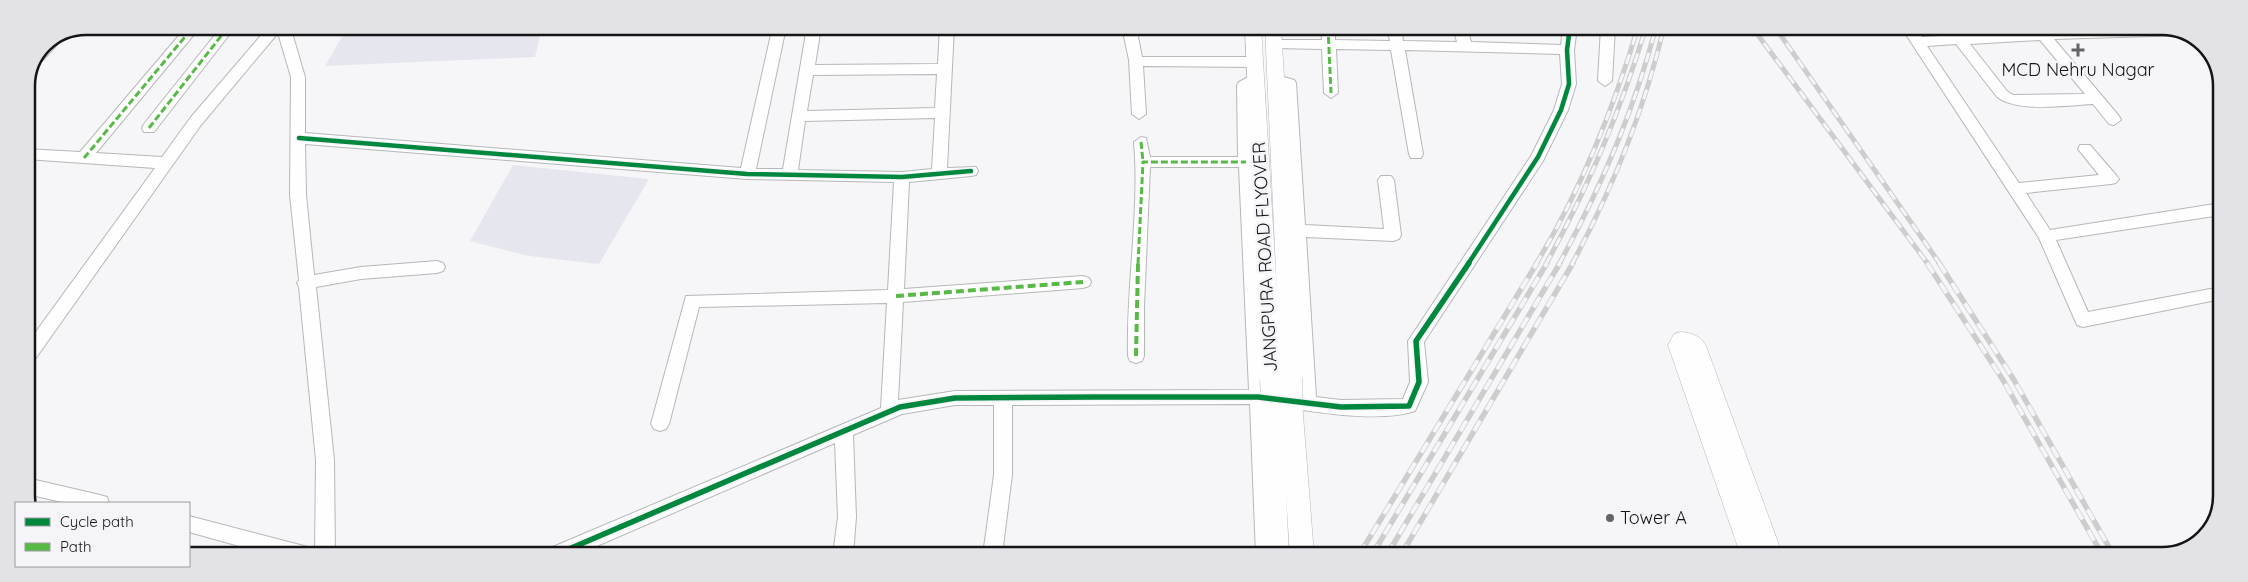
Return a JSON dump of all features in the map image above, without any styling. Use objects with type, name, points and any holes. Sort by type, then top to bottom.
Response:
[{"type":"main road","points":[[1255,35],[1265,80]]},
{"type":"main road","points":[[1265,80],[1276,44],[1274,35]]},
{"type":"main road","name":"JANGPURA ROAD FLYOVER","points":[[1265,80],[1271,379],[1277,547]]},
{"type":"main road","name":"JANGPURA ROAD FLYOVER","points":[[1265,80],[1301,547]]},
{"type":"main road","points":[[1750,547],[1678,345],[1681,340],[1689,341],[1696,346],[1768,547]]},
{"type":"street","points":[[84,158],[186,35]]},
{"type":"street","points":[[149,128],[222,35]]},
{"type":"street","points":[[35,346],[196,121],[269,35]]},
{"type":"street","points":[[286,35],[298,78],[298,196],[305,283],[325,460],[326,547]]},
{"type":"street","points":[[747,174],[778,35]]},
{"type":"street","points":[[789,176],[813,35]]},
{"type":"street","points":[[939,172],[947,35]]},
{"type":"street","points":[[1131,35],[1136,60],[1140,114]]},
{"type":"street","points":[[1329,35],[1331,93]]},
{"type":"street","points":[[1395,35],[1416,154]]},
{"type":"street","points":[[1462,35],[1465,46]]},
{"type":"street","points":[[574,547],[900,407],[955,398],[1258,396],[1382,408],[1409,406],[1419,382],[1416,341],[1538,157],[1560,110],[1569,84],[1567,50],[1569,35]]},
{"type":"street","points":[[1605,81],[1608,35]]},
{"type":"street","points":[[1913,35],[2046,236],[2083,320],[2213,294]]},
{"type":"street","points":[[1918,42],[1961,41],[2009,35]]},
{"type":"street","points":[[2044,35],[2114,120]]},
{"type":"street","points":[[1961,41],[2002,94],[2009,99],[2019,101],[2098,99]]},
{"type":"street","points":[[1276,44],[1465,46],[1567,50]]},
{"type":"street","points":[[1136,60],[1289,83],[1308,402]]},
{"type":"street","points":[[807,70],[946,69]]},
{"type":"street","points":[[1265,80],[1244,85],[1246,162],[1266,547]]},
{"type":"street","points":[[800,116],[942,113]]},
{"type":"street","points":[[299,138],[747,174],[902,177],[939,172],[971,171]]},
{"type":"street","points":[[1136,356],[1134,323],[1142,208],[1143,162],[1141,142]]},
{"type":"street","points":[[2016,189],[2111,179],[2085,149]]},
{"type":"street","points":[[35,155],[167,163]]},
{"type":"street","points":[[1143,162],[1246,162]]},
{"type":"street","points":[[889,412],[902,177]]},
{"type":"street","points":[[1299,231],[1393,235],[1386,180]]},
{"type":"street","points":[[2046,236],[2213,210]]},
{"type":"street","points":[[305,283],[361,273],[437,267]]},
{"type":"street","points":[[660,424],[692,301],[896,296],[1083,282]]},
{"type":"street","points":[[995,547],[1003,475],[1003,397]]},
{"type":"street","points":[[844,431],[847,517],[844,547]]},
{"type":"street","points":[[35,488],[96,502]]},
{"type":"street","points":[[190,524],[274,547]]},
{"type":"shaded area","points":[[343,35],[540,35],[535,57],[325,66]]},
{"type":"shaded area","points":[[513,165],[649,179],[599,264],[529,256],[470,241]]},
{"type":"railway","points":[[1536,264],[1567,207],[1594,149],[1618,89],[1635,35]]},
{"type":"railway","points":[[1546,264],[1590,177],[1626,88],[1643,35]]},
{"type":"railway","points":[[1559,264],[1589,207],[1627,119],[1654,35]]},
{"type":"railway","points":[[1572,264],[1601,207],[1626,148],[1647,89],[1662,35]]},
{"type":"railway","points":[[1758,35],[1928,264]]},
{"type":"railway","points":[[1781,35],[1940,264]]},
{"type":"railway","points":[[1364,547],[1537,263]]},
{"type":"railway","points":[[1377,547],[1547,263]]},
{"type":"railway","points":[[1392,547],[1560,263]]},
{"type":"railway","points":[[1406,547],[1573,263]]},
{"type":"railway","points":[[1927,263],[2003,380],[2098,547]]},
{"type":"railway","points":[[1939,263],[2014,380],[2109,547]]},
{"type":"marked path","points":[[84,158],[186,35]]},
{"type":"marked path","points":[[149,128],[222,35]]},
{"type":"marked path","points":[[1328,35],[1331,93]]},
{"type":"marked path","points":[[1141,142],[1143,162]]},
{"type":"marked path","points":[[1136,356],[1135,332],[1143,162],[1246,162]]},
{"type":"marked path","points":[[896,296],[1083,282]]},
{"type":"cycle path","points":[[574,547],[900,407],[955,398],[1096,397],[1258,397],[1341,407],[1382,408],[1409,406],[1419,382],[1416,341],[1538,157],[1561,110],[1569,84],[1567,50],[1569,35]]},
{"type":"cycle path","points":[[299,138],[747,174],[902,177],[971,171]]},
{"type":"place","name":"MCD Nehru Nagar","points":[[2078,50]]},
{"type":"place","name":"Tower A","points":[[1610,518]]}]
